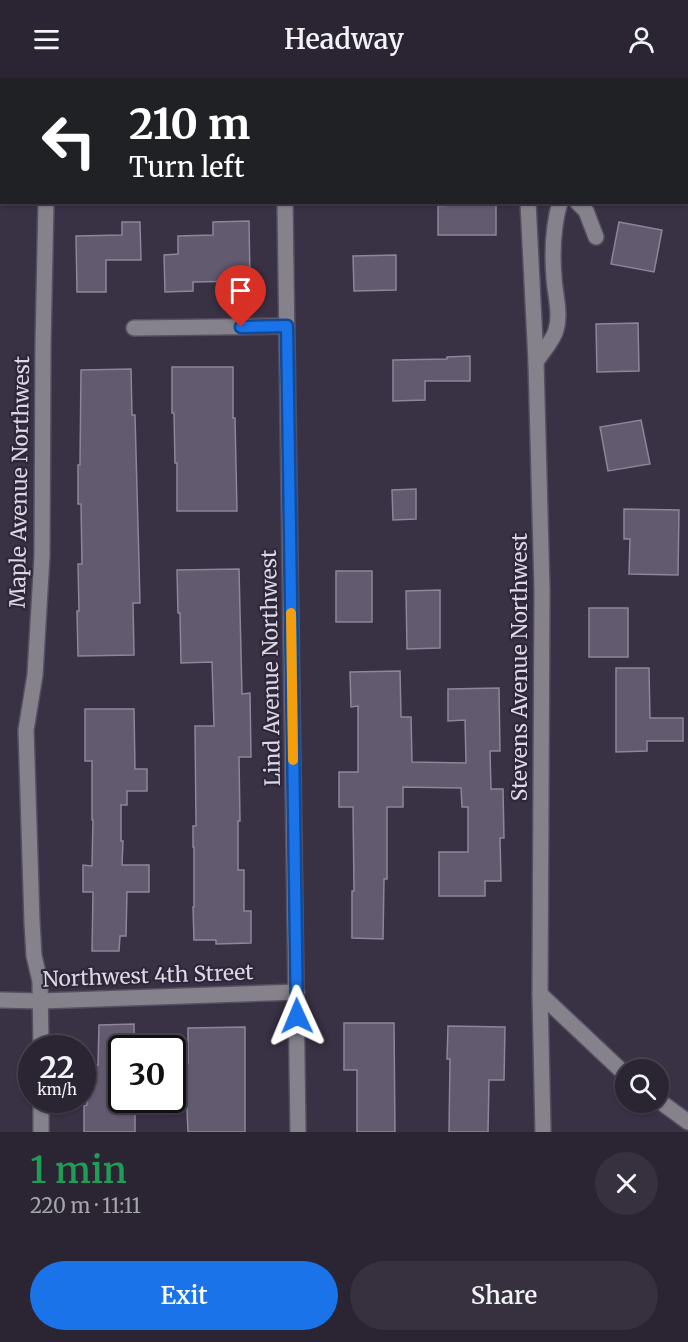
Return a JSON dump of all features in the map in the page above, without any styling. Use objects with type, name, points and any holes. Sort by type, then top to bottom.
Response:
[{"type":"street","name":"Maple Avenue Northwest","points":[[41,1035],[40,981],[34,956],[32,933],[26,730],[35,675],[42,556],[42,357],[46,204]]},
{"type":"street","name":"Lind Avenue Northwest","points":[[285,204],[298,1132]]},
{"type":"street","name":"Stevens Avenue Northwest","points":[[528,204],[536,362],[542,590],[540,994],[543,1132]]},
{"type":"street","points":[[536,362],[556,330],[558,316],[554,274],[555,220],[559,204]]},
{"type":"street","points":[[580,204],[586,211],[596,237]]},
{"type":"street","points":[[134,328],[287,326]]},
{"type":"street","name":"Northwest 4th Street","points":[[0,1000],[41,1001],[297,992]]},
{"type":"street","points":[[540,994],[615,1065]]},
{"type":"street","points":[[669,1108],[688,1122]]},
{"type":"street","points":[[41,1113],[41,1132]]},
{"type":"building","points":[[496,204],[496,235],[438,235],[438,206]]},
{"type":"building","points":[[249,221],[250,281],[193,282],[193,291],[165,292],[164,255],[178,254],[178,236],[213,235],[213,222]]},
{"type":"building","points":[[122,222],[140,222],[141,260],[106,260],[106,292],[77,292],[76,236],[122,235]]},
{"type":"building","points":[[619,222],[662,230],[654,272],[611,264]]},
{"type":"building","points":[[396,255],[396,290],[354,291],[353,256]]},
{"type":"building","points":[[638,323],[639,371],[597,372],[596,324]]},
{"type":"building","points":[[470,356],[470,381],[425,381],[425,400],[393,401],[393,360],[447,359],[447,357]]},
{"type":"building","points":[[172,367],[233,367],[237,511],[177,511]]},
{"type":"building","points":[[131,369],[132,415],[135,415],[140,603],[133,603],[134,655],[78,656],[78,564],[82,564],[81,504],[78,504],[81,370]]},
{"type":"building","points":[[641,420],[650,464],[608,471],[600,427]]},
{"type":"building","points":[[416,489],[416,519],[393,520],[392,490]]},
{"type":"building","points":[[624,509],[679,510],[678,575],[629,574],[630,539],[624,539]]},
{"type":"building","points":[[239,569],[242,694],[250,693],[251,757],[239,757],[238,870],[244,870],[244,911],[251,911],[251,943],[216,944],[216,940],[194,940],[193,907],[193,826],[196,826],[195,726],[214,726],[212,662],[181,663],[177,570]]},
{"type":"building","points":[[336,571],[372,571],[372,622],[336,622]]},
{"type":"building","points":[[440,590],[440,648],[407,649],[406,591]]},
{"type":"building","points":[[589,608],[628,608],[628,657],[589,657]]},
{"type":"building","points":[[616,668],[649,668],[650,718],[683,718],[683,741],[647,741],[647,751],[616,752]]},
{"type":"building","points":[[400,671],[401,717],[411,717],[412,762],[466,763],[465,720],[448,721],[448,689],[499,688],[500,751],[490,751],[491,789],[503,789],[504,838],[500,838],[501,881],[485,881],[485,896],[439,896],[439,852],[468,852],[468,807],[462,807],[461,788],[403,787],[403,807],[387,807],[387,879],[384,879],[383,939],[352,938],[353,807],[339,807],[339,772],[358,772],[358,706],[351,707],[350,672]]},
{"type":"building","points":[[85,709],[134,709],[135,769],[147,769],[147,791],[127,791],[127,805],[121,805],[121,841],[123,841],[122,865],[149,865],[149,892],[127,892],[126,936],[120,936],[119,951],[92,951],[93,892],[83,892],[83,865],[92,866],[93,820],[92,761],[85,761]]},
{"type":"building","points":[[344,1023],[394,1023],[395,1132],[357,1132],[357,1070],[344,1070]]},
{"type":"building","points":[[134,1024],[134,1035],[108,1035],[108,1113],[135,1113],[135,1132],[84,1132],[84,1113],[96,1113],[99,1025]]},
{"type":"building","points":[[448,1026],[505,1027],[504,1080],[489,1080],[488,1132],[449,1132]]},
{"type":"building","points":[[245,1027],[245,1132],[188,1132],[186,1063],[188,1063],[188,1028]]},
{"type":"slow traffic","points":[[291,613],[293,760]]},
{"type":"route","points":[[241,327],[287,326],[297,1016]]}]
